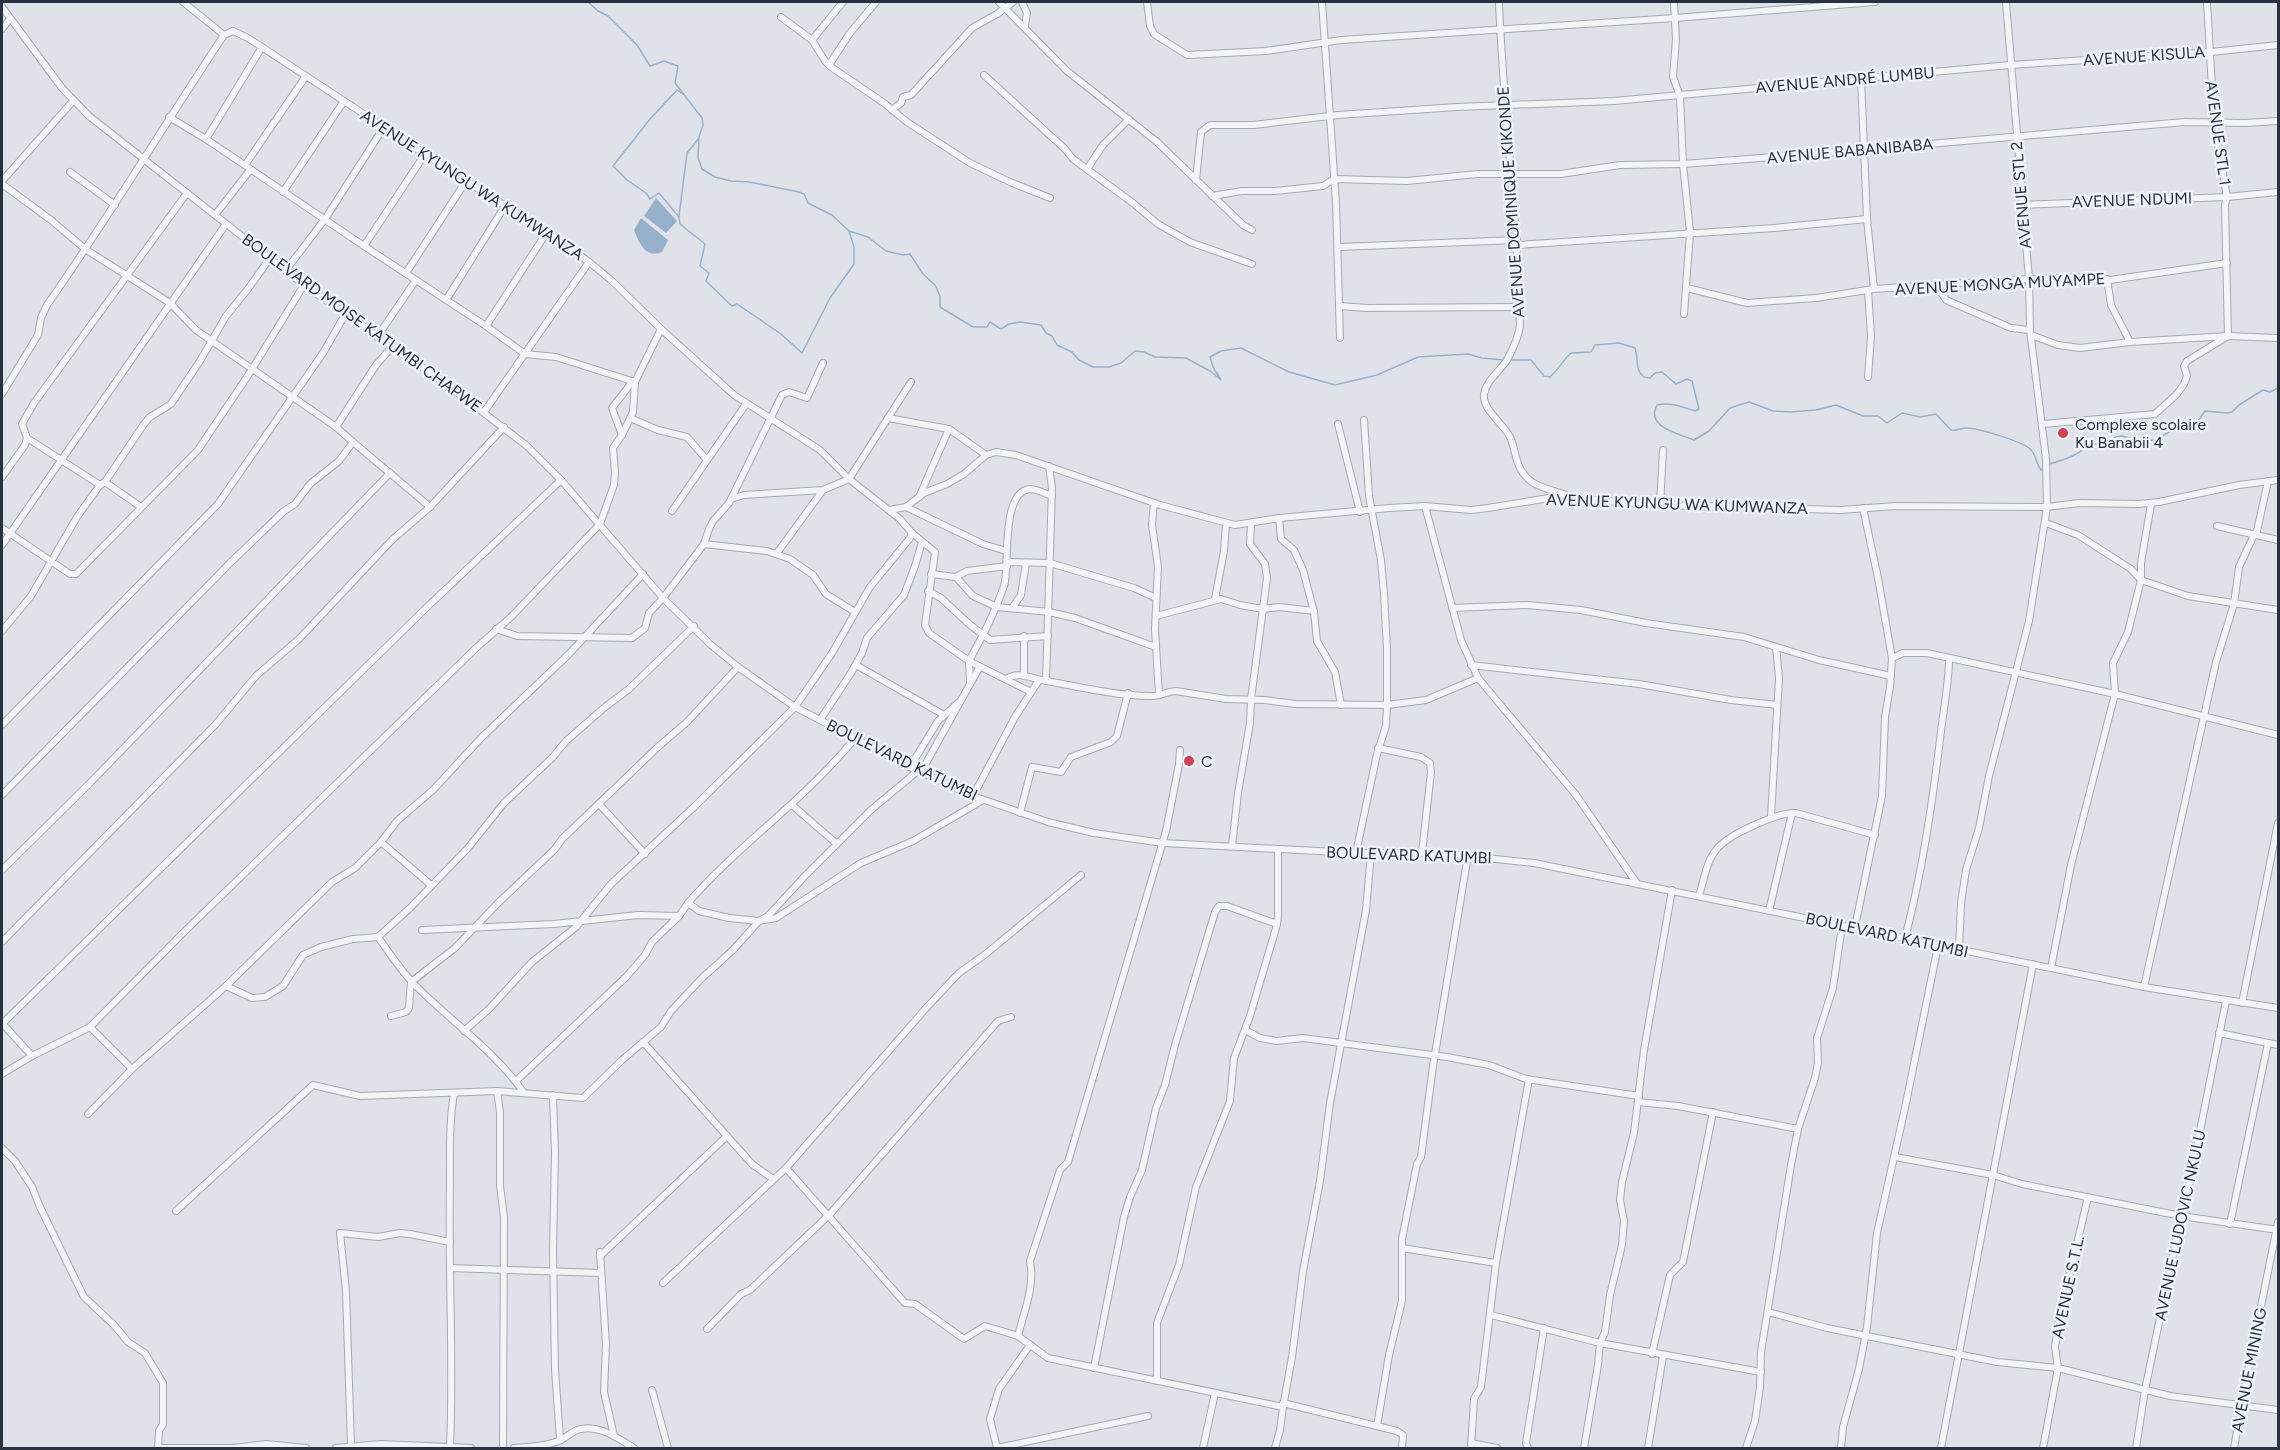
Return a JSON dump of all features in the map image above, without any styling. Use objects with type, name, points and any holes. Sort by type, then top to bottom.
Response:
[{"type":"street","points":[[2,394],[38,335],[41,318],[47,305],[115,205],[142,159],[224,35],[183,2]]},
{"type":"street","points":[[812,40],[843,2]]},
{"type":"street","points":[[829,65],[850,33],[876,2]]},
{"type":"street","points":[[999,2],[1067,71],[1156,141],[1243,225],[1252,230]]},
{"type":"street","points":[[892,110],[901,103],[903,97],[911,95],[972,28],[1013,2]]},
{"type":"street","points":[[1022,2],[1027,13],[1025,26]]},
{"type":"street","points":[[1147,2],[1150,26],[1154,34],[1187,55],[1266,51],[1323,43],[1875,2]]},
{"type":"street","points":[[1322,2],[1338,247],[1340,338]]},
{"type":"street","name":"AVENUE DOMINIQUE KIKONDE","points":[[1499,2],[1517,243],[1520,326],[1518,336],[1506,360],[1486,387],[1484,397],[1489,409],[1510,436],[1514,454],[1524,474],[1532,482],[1576,499]]},
{"type":"street","points":[[1674,2],[1672,77],[1680,96],[1683,164],[1690,232],[1684,314]]},
{"type":"street","name":"AVENUE STL 2","points":[[2007,2],[2010,65],[2029,279],[2031,333],[2048,476],[2047,507]]},
{"type":"street","name":"AVENUE STL 1","points":[[2207,2],[2214,122],[2227,197],[2224,205],[2228,336]]},
{"type":"street","name":"BOULEVARD MOISE KATUMBI CHAPWE","points":[[2,8],[73,101],[89,116],[304,285],[484,412],[537,455],[663,598]]},
{"type":"street","points":[[781,18],[812,40],[829,65],[914,127],[970,163],[1050,198]]},
{"type":"street","points":[[2,29],[10,19]]},
{"type":"street","name":"AVENUE KYUNGU WA KUMWANZA","points":[[224,35],[230,32],[239,33],[262,47],[547,232],[589,262],[746,404],[820,450],[849,479],[889,510],[922,542]]},
{"type":"street","name":"AVENUE KISULA","points":[[2010,65],[2211,52],[2278,45]]},
{"type":"street","points":[[206,139],[262,47]]},
{"type":"street","name":"AVENUE ANDRÉ LUMBU","points":[[1196,180],[1201,132],[1206,126],[1254,125],[1329,116],[1680,96],[2010,65]]},
{"type":"street","points":[[984,75],[1065,148],[1073,159],[1133,202],[1158,224],[1190,242],[1252,264]]},
{"type":"street","points":[[215,215],[306,76]]},
{"type":"street","name":"AVENUE MONGA MUYAMPE","points":[[1861,79],[1871,290],[2029,279],[2090,277],[2107,279],[2183,271],[2227,263]]},
{"type":"street","points":[[73,101],[2,182],[85,249],[170,303],[188,324],[336,427],[430,507]]},
{"type":"street","points":[[283,192],[344,101]]},
{"type":"street","points":[[169,117],[206,139],[525,354],[563,358],[634,382]]},
{"type":"street","points":[[1087,169],[1103,145],[1128,119]]},
{"type":"street","name":"AVENUE BABANIBABA","points":[[1212,196],[1242,191],[1275,191],[1323,186],[1334,179],[1407,181],[1477,174],[1561,174],[1620,165],[1683,164],[2185,122],[2278,121]]},
{"type":"street","points":[[286,270],[325,219],[384,128]]},
{"type":"street","points":[[364,246],[425,154]]},
{"type":"street","points":[[70,171],[115,205]]},
{"type":"street","points":[[406,273],[466,181]]},
{"type":"street","name":"AVENUE NDUMI","points":[[2022,205],[2227,197],[2278,192]]},
{"type":"street","points":[[2,477],[25,445],[27,438],[22,424],[23,419],[187,193]]},
{"type":"street","points":[[446,300],[506,206]]},
{"type":"street","points":[[1338,247],[1628,239],[1690,232],[1774,228],[1867,219]]},
{"type":"street","points":[[2,545],[226,224]]},
{"type":"street","points":[[486,326],[547,232]]},
{"type":"street","points":[[2,631],[31,596],[77,517],[144,424],[150,417],[171,404],[232,308],[248,290],[270,258]]},
{"type":"street","points":[[484,412],[589,262]]},
{"type":"street","points":[[2107,279],[2111,305],[2128,338]]},
{"type":"street","points":[[377,337],[416,280]]},
{"type":"street","points":[[2,528],[71,575],[76,574],[198,450],[304,285]]},
{"type":"street","points":[[1937,286],[1946,300],[2011,328],[2068,347],[2128,338],[2141,341],[2228,336],[2278,338]]},
{"type":"street","points":[[1687,288],[1747,303],[1816,298],[1871,290],[1868,377]]},
{"type":"street","points":[[1339,306],[1518,307]]},
{"type":"street","points":[[2,725],[218,504],[323,353],[346,313]]},
{"type":"street","points":[[622,435],[612,408],[634,382],[661,329]]},
{"type":"street","points":[[2043,424],[2155,414],[2177,394],[2184,384],[2187,376],[2184,366],[2187,362],[2228,336]]},
{"type":"street","points":[[336,427],[376,365],[392,347]]},
{"type":"street","points":[[496,629],[517,636],[635,637],[645,628],[649,613],[704,544],[714,520],[731,499],[784,392],[806,399],[823,363]]},
{"type":"street","points":[[2,1074],[90,1027],[198,918],[542,586],[600,524],[614,485],[613,448],[630,418],[634,382]]},
{"type":"street","points":[[731,499],[744,495],[823,490],[849,479],[911,382]]},
{"type":"street","points":[[672,511],[746,404]]},
{"type":"street","points":[[630,418],[658,430],[687,436],[706,459]]},
{"type":"street","points":[[888,418],[949,429],[986,455],[964,474],[919,496],[906,507],[889,510]]},
{"type":"street","points":[[1356,853],[1378,748],[1386,726],[1387,705],[1384,594],[1381,560],[1371,511],[1364,420]]},
{"type":"street","points":[[1338,424],[1360,512]]},
{"type":"street","points":[[2,942],[215,725],[256,676],[299,639],[393,540],[430,507],[504,427]]},
{"type":"street","points":[[919,496],[949,429]]},
{"type":"street","points":[[27,438],[141,507]]},
{"type":"street","points":[[2,795],[230,563],[284,510],[295,504],[310,484],[339,461],[353,442]]},
{"type":"street","points":[[1660,505],[1663,450]]},
{"type":"street","name":"AVENUE KYUNGU WA KUMWANZA","points":[[986,455],[1004,452],[1154,503],[1201,514],[1226,524],[1425,506],[1471,510],[1544,497],[1660,505],[1840,510],[1896,506],[2047,507],[2079,503],[2151,504],[2224,487],[2278,480]]},
{"type":"street","points":[[973,796],[1031,692],[1043,680],[1049,612],[1052,496],[1049,466]]},
{"type":"street","points":[[2,870],[89,784],[390,473]]},
{"type":"street","points":[[32,1056],[2,1023],[416,618],[561,480]]},
{"type":"street","points":[[2144,987],[2216,662],[2234,604],[2239,567],[2257,531],[2268,481]]},
{"type":"street","points":[[970,682],[969,661],[984,635],[1005,584],[1008,525],[1018,497],[1031,489],[1052,496]]},
{"type":"street","points":[[777,553],[823,490]]},
{"type":"street","points":[[735,491],[744,495]]},
{"type":"street","points":[[1154,503],[1152,525],[1158,567],[1156,647],[1159,695]]},
{"type":"street","points":[[2051,968],[2071,865],[2115,694],[2113,663],[2127,632],[2141,580],[2141,563],[2151,504]]},
{"type":"street","points":[[1425,506],[1464,649],[1478,678],[1576,795],[1636,882]]},
{"type":"street","points":[[906,507],[973,540],[1006,551]]},
{"type":"street","points":[[1959,949],[1966,870],[1979,828],[1989,776],[2029,621],[2047,507]]},
{"type":"street","points":[[1855,927],[1882,796],[1885,717],[1892,658],[1863,508]]},
{"type":"street","points":[[1279,518],[1281,539],[1294,550],[1303,570],[1314,611],[1317,640],[1335,672],[1341,705]]},
{"type":"street","points":[[1232,846],[1241,772],[1249,732],[1267,572],[1265,564],[1250,544],[1251,523]]},
{"type":"street","points":[[2046,523],[2078,535],[2131,569],[2141,580],[2188,596],[2278,610]]},
{"type":"street","points":[[1215,599],[1224,551],[1226,524]]},
{"type":"street","points":[[2217,526],[2278,540]]},
{"type":"street","points":[[464,1031],[490,1008],[532,962],[580,922],[602,893],[795,707],[832,653],[870,587],[904,547],[912,533]]},
{"type":"street","points":[[820,720],[856,665],[867,638],[904,595],[922,542],[935,552],[925,617],[925,625],[929,633],[979,668],[1031,692]]},
{"type":"street","points":[[704,544],[777,553],[813,575],[826,594],[855,612]]},
{"type":"street","points":[[1012,608],[1022,595],[1026,563]]},
{"type":"street","points":[[932,574],[956,577],[967,571],[1007,564],[1050,563],[1134,588],[1156,597]]},
{"type":"street","points":[[88,1114],[132,1069],[226,986],[332,882],[350,872],[381,842],[398,821],[433,790],[482,737],[585,637],[644,574]]},
{"type":"street","points":[[956,577],[973,596],[997,607],[1049,612],[1075,618],[1156,647]]},
{"type":"street","points":[[928,591],[941,597],[993,641],[1024,636],[1048,636]]},
{"type":"street","name":"BOULEVARD KATUMBI","points":[[663,598],[710,644],[738,667],[795,707],[910,767],[973,796],[1020,813],[1094,833],[1162,843],[1356,853],[1468,855],[1534,863],[2144,987],[2278,1008]]},
{"type":"street","points":[[1156,616],[1215,599],[1263,609],[1314,611]]},
{"type":"street","points":[[1452,608],[1528,605],[1574,609],[1646,623],[1744,637],[1826,662],[1891,676]]},
{"type":"street","points":[[226,986],[252,998],[265,997],[283,986],[303,955],[321,947],[353,939],[378,937],[410,908],[468,848],[504,803],[553,757],[566,741],[605,706],[629,689],[694,626]]},
{"type":"street","points":[[1024,636],[1024,675]]},
{"type":"street","points":[[1771,818],[1779,678],[1776,647]]},
{"type":"street","points":[[1892,658],[1903,653],[1927,653],[2115,694],[2278,735]]},
{"type":"street","points":[[1905,938],[1919,880],[1935,777],[1949,658]]},
{"type":"street","points":[[856,665],[944,715]]},
{"type":"street","points":[[1471,665],[1639,684],[1731,700],[1777,705]]},
{"type":"street","points":[[411,982],[455,948],[599,804],[687,722],[738,667]]},
{"type":"street","points":[[176,1211],[313,1085],[360,1096],[497,1091],[583,1098],[661,1027],[671,1011],[702,978],[745,938],[759,921],[768,916],[837,844],[919,770],[933,753],[979,668]]},
{"type":"street","points":[[1006,679],[1011,676],[1024,675],[1128,693],[1159,695],[1176,691],[1226,699],[1251,699],[1295,704],[1387,705],[1426,700],[1478,678]]},
{"type":"street","points":[[1020,813],[1032,767],[1061,772],[1071,757],[1111,742],[1120,729],[1128,693]]},
{"type":"street","points":[[910,767],[938,721],[961,701]]},
{"type":"street","points":[[516,1081],[626,977],[645,955],[652,942],[679,916],[713,876],[792,805],[837,760],[855,738]]},
{"type":"street","points":[[1378,748],[1421,757],[1430,763],[1422,853]]},
{"type":"street","points":[[1017,1336],[1032,1283],[1033,1274],[1030,1261],[1060,1170],[1068,1162],[1162,843],[1176,782],[1180,750]]},
{"type":"street","points":[[688,903],[699,911],[729,918],[759,921],[776,918],[861,863],[913,840],[983,800]]},
{"type":"street","points":[[599,804],[645,854]]},
{"type":"street","points":[[792,805],[837,844]]},
{"type":"street","points":[[1699,895],[1716,849],[1785,812],[1875,835]]},
{"type":"street","points":[[1769,911],[1792,813]]},
{"type":"street","points":[[2242,1003],[2278,824]]},
{"type":"street","points":[[381,842],[431,885]]},
{"type":"street","points":[[1157,1381],[1157,1323],[1179,1265],[1196,1187],[1230,1101],[1234,1058],[1245,1030],[1277,924],[1278,849]]},
{"type":"street","points":[[1275,1449],[1292,1357],[1304,1261],[1320,1181],[1330,1103],[1366,910],[1371,853]]},
{"type":"street","points":[[1377,1426],[1389,1355],[1402,1301],[1404,1219],[1417,1164],[1421,1157],[1434,1056],[1468,855]]},
{"type":"street","points":[[663,1283],[786,1168],[928,1006],[959,974],[1081,875]]},
{"type":"street","points":[[1584,1449],[1600,1343],[1605,1332],[1622,1245],[1624,1221],[1620,1200],[1622,1182],[1632,1146],[1644,1050],[1672,890]]},
{"type":"street","points":[[1094,1368],[1124,1218],[1142,1170],[1156,1108],[1165,1085],[1215,912],[1219,906],[1227,906],[1277,924]]},
{"type":"street","points":[[422,930],[580,922],[638,915],[679,916]]},
{"type":"street","points":[[1746,1449],[1755,1421],[1761,1352],[1791,1165],[1798,1129],[1815,1078],[1818,1063],[1817,1038],[1833,988],[1842,926]]},
{"type":"street","points":[[378,937],[411,982],[494,1056],[524,1093]]},
{"type":"street","points":[[1841,1449],[1843,1427],[1859,1369],[1865,1335],[1877,1233],[1895,1157],[1938,946]]},
{"type":"street","points":[[1941,1449],[2033,964]]},
{"type":"street","points":[[391,1016],[406,1012],[410,1008],[411,982]]},
{"type":"street","name":"AVENUE LUDOVIC NKULU","points":[[2136,1449],[2145,1390],[2226,1001]]},
{"type":"street","points":[[707,1329],[741,1294],[750,1290],[828,1215],[998,1021],[1011,1017]]},
{"type":"street","points":[[90,1027],[132,1069]]},
{"type":"street","points":[[1245,1030],[1270,1040],[1303,1038],[1489,1065],[1530,1079],[1798,1129]]},
{"type":"street","points":[[2219,1033],[2278,1045]]},
{"type":"street","points":[[643,1042],[752,1164],[773,1179]]},
{"type":"street","points":[[2230,1224],[2268,1043]]},
{"type":"street","points":[[1497,1449],[1471,1446],[1474,1399],[1481,1387],[1496,1263],[1530,1079]]},
{"type":"street","points":[[497,1091],[500,1112],[500,1186],[504,1217],[503,1449]]},
{"type":"street","points":[[450,1447],[450,1116],[454,1093]]},
{"type":"street","points":[[553,1095],[555,1369],[560,1440]]},
{"type":"street","points":[[1652,1354],[1670,1275],[1683,1262],[1713,1112]]},
{"type":"street","points":[[614,1436],[604,1392],[606,1344],[600,1254],[727,1136]]},
{"type":"street","points":[[2,1148],[15,1161],[32,1186],[84,1297],[114,1325],[128,1342],[145,1353],[163,1383],[163,1424],[159,1431],[160,1449],[234,1448],[266,1444],[306,1449]]},
{"type":"street","points":[[1895,1157],[1994,1175],[2022,1184],[2181,1216],[2278,1230]]},
{"type":"street","points":[[786,1168],[905,1303],[915,1304],[964,1339],[985,1326],[1017,1336],[1048,1358],[1283,1405],[1397,1431],[1403,1435],[1402,1449]]},
{"type":"street","name":"AVENUE S.T.L.","points":[[2043,1449],[2058,1368],[2055,1347],[2059,1320],[2088,1197]]},
{"type":"street","name":"AVENUE MINING","points":[[2234,1449],[2278,1222]]},
{"type":"street","points":[[351,1446],[346,1291],[340,1233],[378,1237],[400,1233],[450,1242]]},
{"type":"street","points":[[1402,1248],[1496,1263]]},
{"type":"street","points":[[450,1268],[602,1273]]},
{"type":"street","points":[[1768,1312],[1959,1355],[1997,1362],[2058,1368],[2170,1396],[2278,1410]]},
{"type":"street","points":[[1491,1315],[1652,1354],[1761,1372]]},
{"type":"street","points":[[1528,1449],[1526,1443],[1544,1328]]},
{"type":"street","points":[[1030,1345],[999,1389],[990,1419],[997,1448],[1148,1416]]},
{"type":"street","points":[[1648,1449],[1663,1356]]},
{"type":"street","points":[[652,1390],[668,1449]]},
{"type":"street","points":[[1203,1449],[1215,1393]]},
{"type":"street","points":[[514,1449],[560,1440],[572,1432],[589,1428],[614,1436],[634,1449]]},
{"type":"street","points":[[619,1449],[622,1441]]},
{"type":"street","points":[[336,1449],[381,1444],[471,1449]]},
{"type":"water","points":[[656,198],[677,221],[666,233],[644,216]]},
{"type":"water","points":[[641,218],[668,240],[662,252],[651,253],[643,248],[634,230]]},
{"type":"waterway","points":[[588,2],[608,16],[637,45],[650,66],[664,61],[678,66],[675,83],[702,118],[698,158],[702,169],[715,177],[731,181],[749,182],[804,194],[808,203],[832,215],[849,231],[868,237],[886,251],[903,255],[910,254],[923,274],[935,285],[940,296],[940,307],[973,327],[987,327],[990,322],[1001,329],[1009,324],[1020,322],[1041,325],[1057,345],[1072,352],[1079,360],[1093,367],[1109,367],[1121,363],[1135,351],[1155,357],[1186,358],[1221,380],[1210,357],[1221,351],[1241,348],[1289,372],[1335,385],[1377,375],[1418,357],[1468,354],[1504,360]]},
{"type":"waterway","points":[[683,94],[677,90],[650,119],[613,166],[627,180],[646,193],[650,199],[659,193],[679,217],[680,224],[705,244],[700,266],[709,273],[706,281],[732,306],[737,304],[781,334],[802,353],[830,298],[854,264],[854,247],[849,231]]},
{"type":"waterway","points":[[679,216],[687,153],[699,138]]},
{"type":"waterway","points":[[1509,360],[1531,360],[1544,376],[1550,377],[1571,353],[1591,352],[1595,345],[1619,343],[1635,348],[1638,367],[1644,377],[1650,378],[1655,373],[1662,372],[1676,384],[1687,379],[1692,381],[1699,409],[1695,411],[1677,405],[1662,404],[1657,405],[1655,413],[1659,424],[1694,440],[1709,431],[1730,408],[1749,402],[1773,411],[1790,412],[1816,410],[1836,405],[1863,416],[1878,416],[1887,423],[1902,413],[1920,417],[1936,414],[1951,430],[1965,428],[1979,430],[2010,439],[2027,447],[2033,452],[2041,470],[2043,469]]},
{"type":"waterway","points":[[2049,464],[2077,454],[2090,443],[2101,445],[2116,437],[2122,436],[2140,441],[2155,440],[2188,421],[2196,424],[2205,411],[2232,412],[2263,390],[2270,392],[2278,388]]},
{"type":"place","name":"Complexe scolaire Ku Banabii 4","points":[[2063,433]]},
{"type":"place","name":"C","points":[[1189,761]]}]
